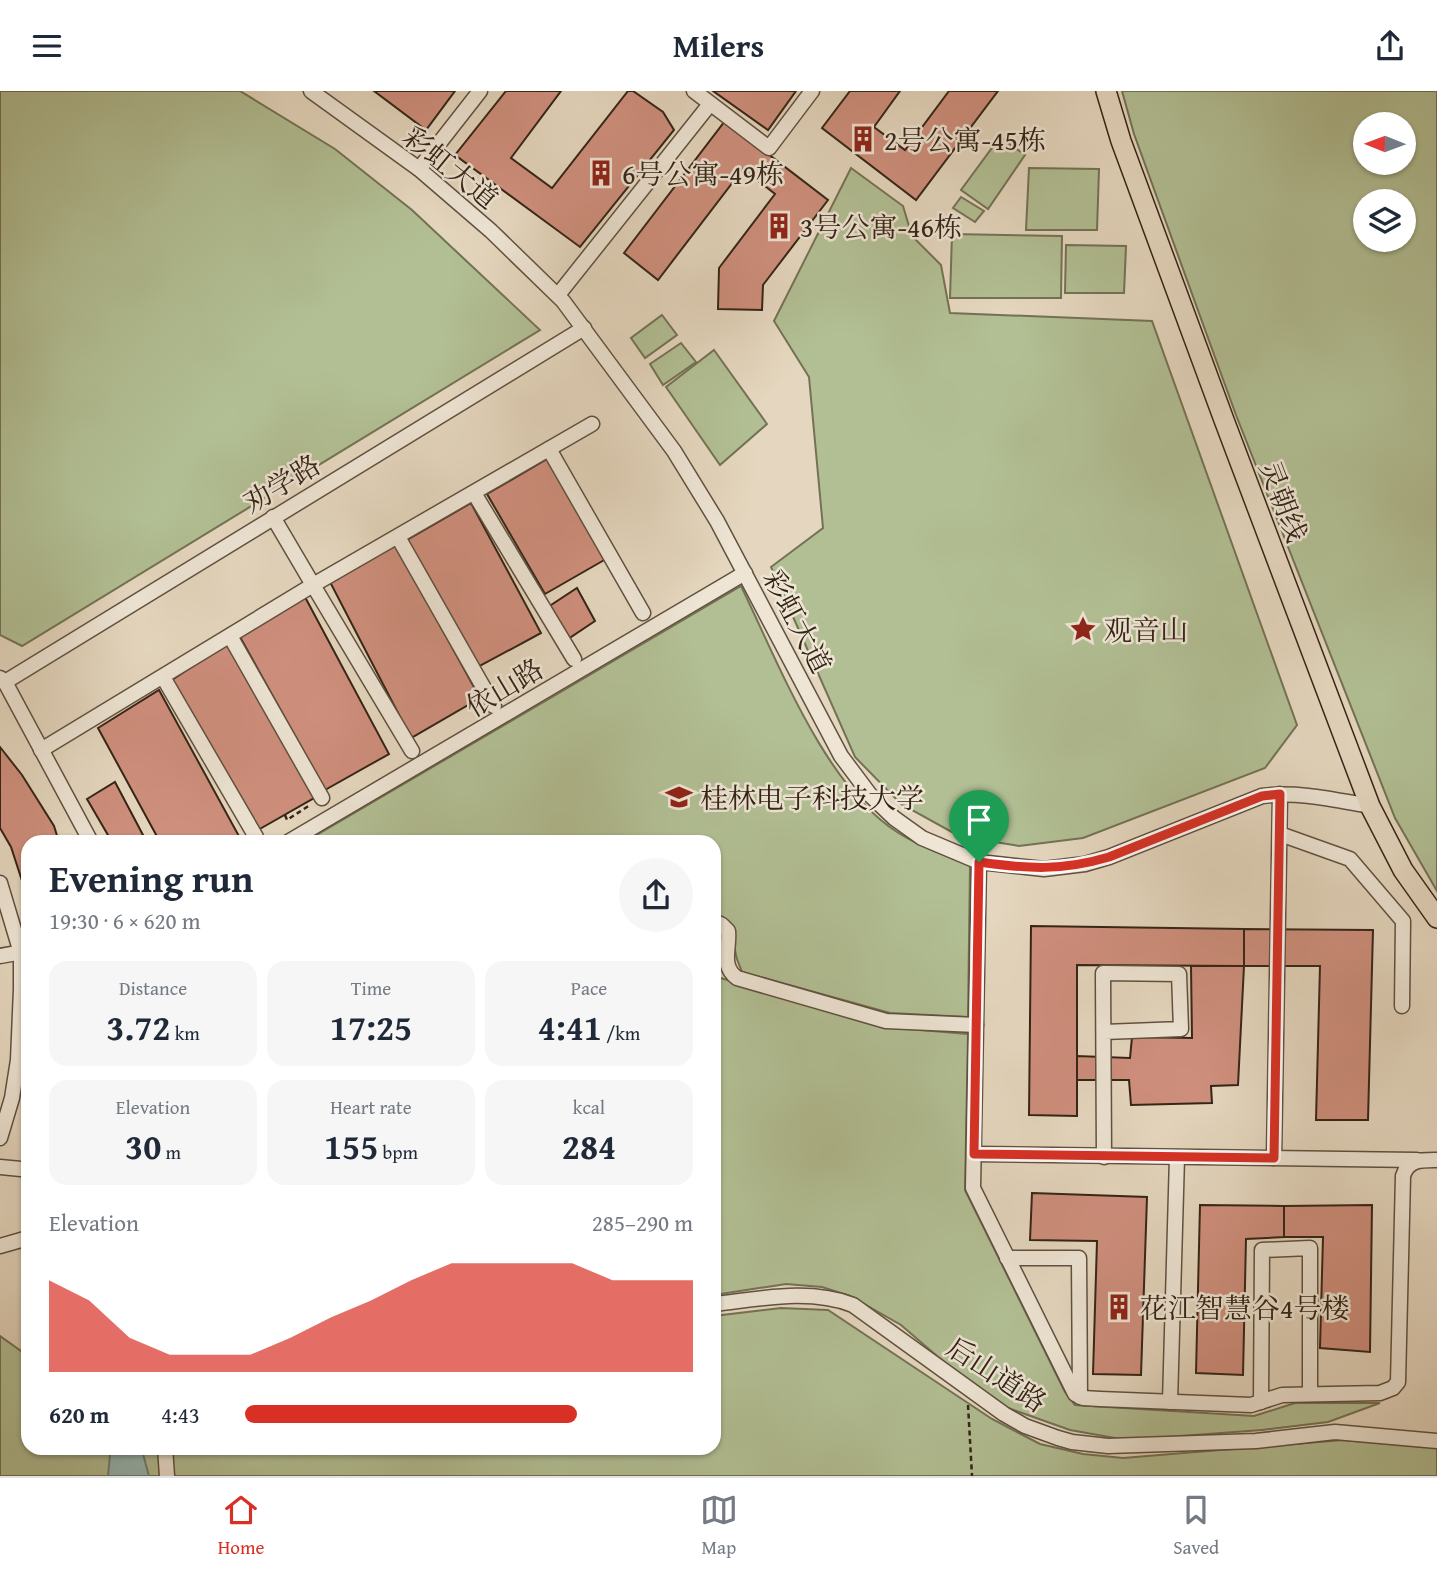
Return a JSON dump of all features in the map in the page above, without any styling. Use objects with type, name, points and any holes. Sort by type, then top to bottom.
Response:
[{"type":"main road","name":"灵朝线","points":[[1106,91],[1121,141],[1224,420],[1370,806],[1403,870],[1437,918]]},
{"type":"street","name":"彩虹大道","points":[[311,91],[419,169],[491,231],[558,295],[674,451],[717,521],[854,775],[872,796],[909,829],[945,849],[979,862],[1027,869],[1064,868],[1109,857],[1262,796],[1280,794],[1370,806]]},
{"type":"street","points":[[419,169],[480,91]]},
{"type":"street","points":[[694,91],[769,148],[812,91]]},
{"type":"street","points":[[558,295],[710,104]]},
{"type":"street","name":"劝学路","points":[[2,680],[584,328]]},
{"type":"street","points":[[41,750],[313,585],[592,424]]},
{"type":"street","points":[[549,449],[643,613]]},
{"type":"street","points":[[474,493],[574,659]]},
{"type":"street","points":[[273,517],[412,751]]},
{"type":"street","points":[[398,537],[494,706]]},
{"type":"street","name":"依山路","points":[[302,835],[745,573]]},
{"type":"street","points":[[230,636],[322,798]]},
{"type":"street","points":[[163,677],[255,835]]},
{"type":"street","points":[[2,680],[87,835]]},
{"type":"street","points":[[1274,1158],[1280,794]]},
{"type":"street","points":[[1280,834],[1350,859],[1403,921],[1402,1006]]},
{"type":"street","points":[[979,862],[973,1188],[1072,1391],[1080,1397],[1251,1405],[1282,1395],[1380,1393],[1396,1385],[1402,1179],[1408,1165],[1420,1160]]},
{"type":"street","points":[[0,883],[21,943]]},
{"type":"street","points":[[721,924],[728,933],[726,963],[737,978],[886,1021],[976,1025]]},
{"type":"street","points":[[0,956],[21,952]]},
{"type":"street","points":[[1104,1032],[1181,1029],[1179,974],[1103,973],[1104,1157]]},
{"type":"street","points":[[0,1137],[12,1098],[18,1061],[21,1006]]},
{"type":"street","points":[[974,1154],[1437,1160]]},
{"type":"street","points":[[1170,1402],[1177,1157]]},
{"type":"street","points":[[0,1167],[21,1169]]},
{"type":"street","points":[[0,1246],[21,1240]]},
{"type":"street","points":[[1261,1402],[1262,1250],[1310,1248],[1310,1394]]},
{"type":"street","points":[[1007,1258],[1079,1258],[1080,1397]]},
{"type":"street","name":"后山道路","points":[[721,1303],[781,1297],[838,1299],[853,1305],[883,1325],[967,1388],[1025,1426],[1065,1440],[1090,1445],[1150,1446],[1335,1432],[1437,1441]]},
{"type":"street","points":[[166,1455],[167,1476]]},
{"type":"path","points":[[285,815],[287,820],[322,798]]},
{"type":"path","points":[[967,1388],[972,1476]]},
{"type":"green space","points":[[0,91],[240,91],[335,149],[412,210],[540,330],[22,646],[0,635]]},
{"type":"green space","points":[[1122,91],[1437,91],[1437,891],[1395,818],[1236,415],[1134,134]]},
{"type":"green space","points":[[1000,137],[1025,155],[988,209],[961,190]]},
{"type":"green space","points":[[851,168],[903,206],[912,236],[941,265],[950,313],[1152,321],[1297,725],[1265,768],[1083,838],[1019,846],[959,836],[901,804],[855,757],[771,567],[823,528],[809,377],[774,321]]},
{"type":"green space","points":[[1029,168],[1099,169],[1097,230],[1026,230]]},
{"type":"green space","points":[[961,197],[984,211],[975,222],[953,208]]},
{"type":"green space","points":[[952,234],[1062,236],[1061,298],[950,298]]},
{"type":"green space","points":[[1066,245],[1126,246],[1124,293],[1065,293]]},
{"type":"green space","points":[[662,315],[677,335],[645,358],[631,338]]},
{"type":"green space","points":[[681,343],[696,362],[663,385],[650,364]]},
{"type":"green space","points":[[714,350],[767,424],[720,465],[666,387]]},
{"type":"green space","points":[[741,586],[806,720],[847,785],[871,811],[897,832],[970,865],[968,1017],[890,1013],[742,972],[729,924],[721,916],[721,835],[317,835]]},
{"type":"green space","points":[[721,978],[885,1027],[968,1034],[965,1190],[1065,1392],[1075,1405],[1254,1416],[1295,1403],[1380,1403],[1328,1422],[1262,1430],[1126,1440],[1070,1430],[1005,1407],[951,1368],[901,1325],[850,1296],[822,1287],[786,1284],[721,1294]]},
{"type":"green space","points":[[781,1308],[828,1310],[992,1419],[1040,1444],[1083,1454],[1123,1458],[1343,1440],[1437,1448],[1437,1476],[0,1476],[0,1336],[21,1351],[21,1455],[164,1455],[168,1458],[168,1455],[721,1455],[721,1315]]},
{"type":"water","points":[[110,1455],[143,1455],[149,1476],[108,1476]]},
{"type":"building","points":[[374,91],[455,91],[426,130]]},
{"type":"building","name":"6号公寓-49栋","points":[[506,91],[561,91],[511,158],[552,188],[628,91],[633,91],[663,112],[674,130],[580,247],[455,155]]},
{"type":"building","points":[[713,91],[796,91],[768,130]]},
{"type":"building","name":"2号公寓-45栋","points":[[850,91],[900,91],[874,127],[905,150],[949,91],[998,91],[916,200],[822,128]]},
{"type":"building","name":"3号公寓-46栋","points":[[725,121],[828,200],[763,285],[762,310],[718,309],[719,268],[775,194],[743,169],[658,280],[624,253]]},
{"type":"building","points":[[547,459],[606,559],[545,594],[487,494]]},
{"type":"building","points":[[471,503],[541,633],[476,668],[407,540]]},
{"type":"building","points":[[396,545],[480,698],[411,738],[330,582]]},
{"type":"building","points":[[577,588],[595,621],[568,639],[548,607]]},
{"type":"building","points":[[305,597],[389,754],[325,790],[240,637]]},
{"type":"building","points":[[229,642],[314,798],[258,830],[172,680]]},
{"type":"building","points":[[159,690],[238,835],[156,835],[98,728]]},
{"type":"building","points":[[0,747],[22,775],[57,835],[21,835],[21,878],[11,847],[0,828]]},
{"type":"building","points":[[115,782],[143,835],[108,835],[87,799]]},
{"type":"building","points":[[1031,926],[1244,929],[1244,966],[1077,965],[1077,1116],[1029,1115]]},
{"type":"building","points":[[1244,929],[1373,930],[1368,1120],[1316,1120],[1320,966],[1244,966]]},
{"type":"building","points":[[1191,966],[1244,966],[1238,1085],[1211,1086],[1212,1103],[1131,1105],[1129,1080],[1077,1080],[1077,1056],[1130,1058],[1132,1037],[1192,1038]]},
{"type":"building","name":"花江智慧谷4号楼","points":[[1032,1193],[1147,1197],[1141,1375],[1093,1374],[1097,1241],[1030,1240]]},
{"type":"building","points":[[1200,1205],[1284,1206],[1284,1237],[1246,1239],[1243,1375],[1196,1373]]},
{"type":"building","points":[[1372,1205],[1370,1352],[1320,1348],[1323,1237],[1284,1237],[1284,1206]]},
{"type":"place","name":"2号公寓-45栋","points":[[863,139]]},
{"type":"place","name":"6号公寓-49栋","points":[[601,173]]},
{"type":"place","name":"3号公寓-46栋","points":[[779,226]]},
{"type":"place","name":"观音山","points":[[1083,629]]},
{"type":"place","name":"桂林电子科技大学","points":[[679,797]]},
{"type":"place","name":"花江智慧谷4号楼","points":[[1119,1307]]},
{"type":"route","points":[[1280,794],[1274,1158],[974,1154],[979,862],[1027,869],[1064,868],[1085,864],[1262,796],[1280,794]]}]
